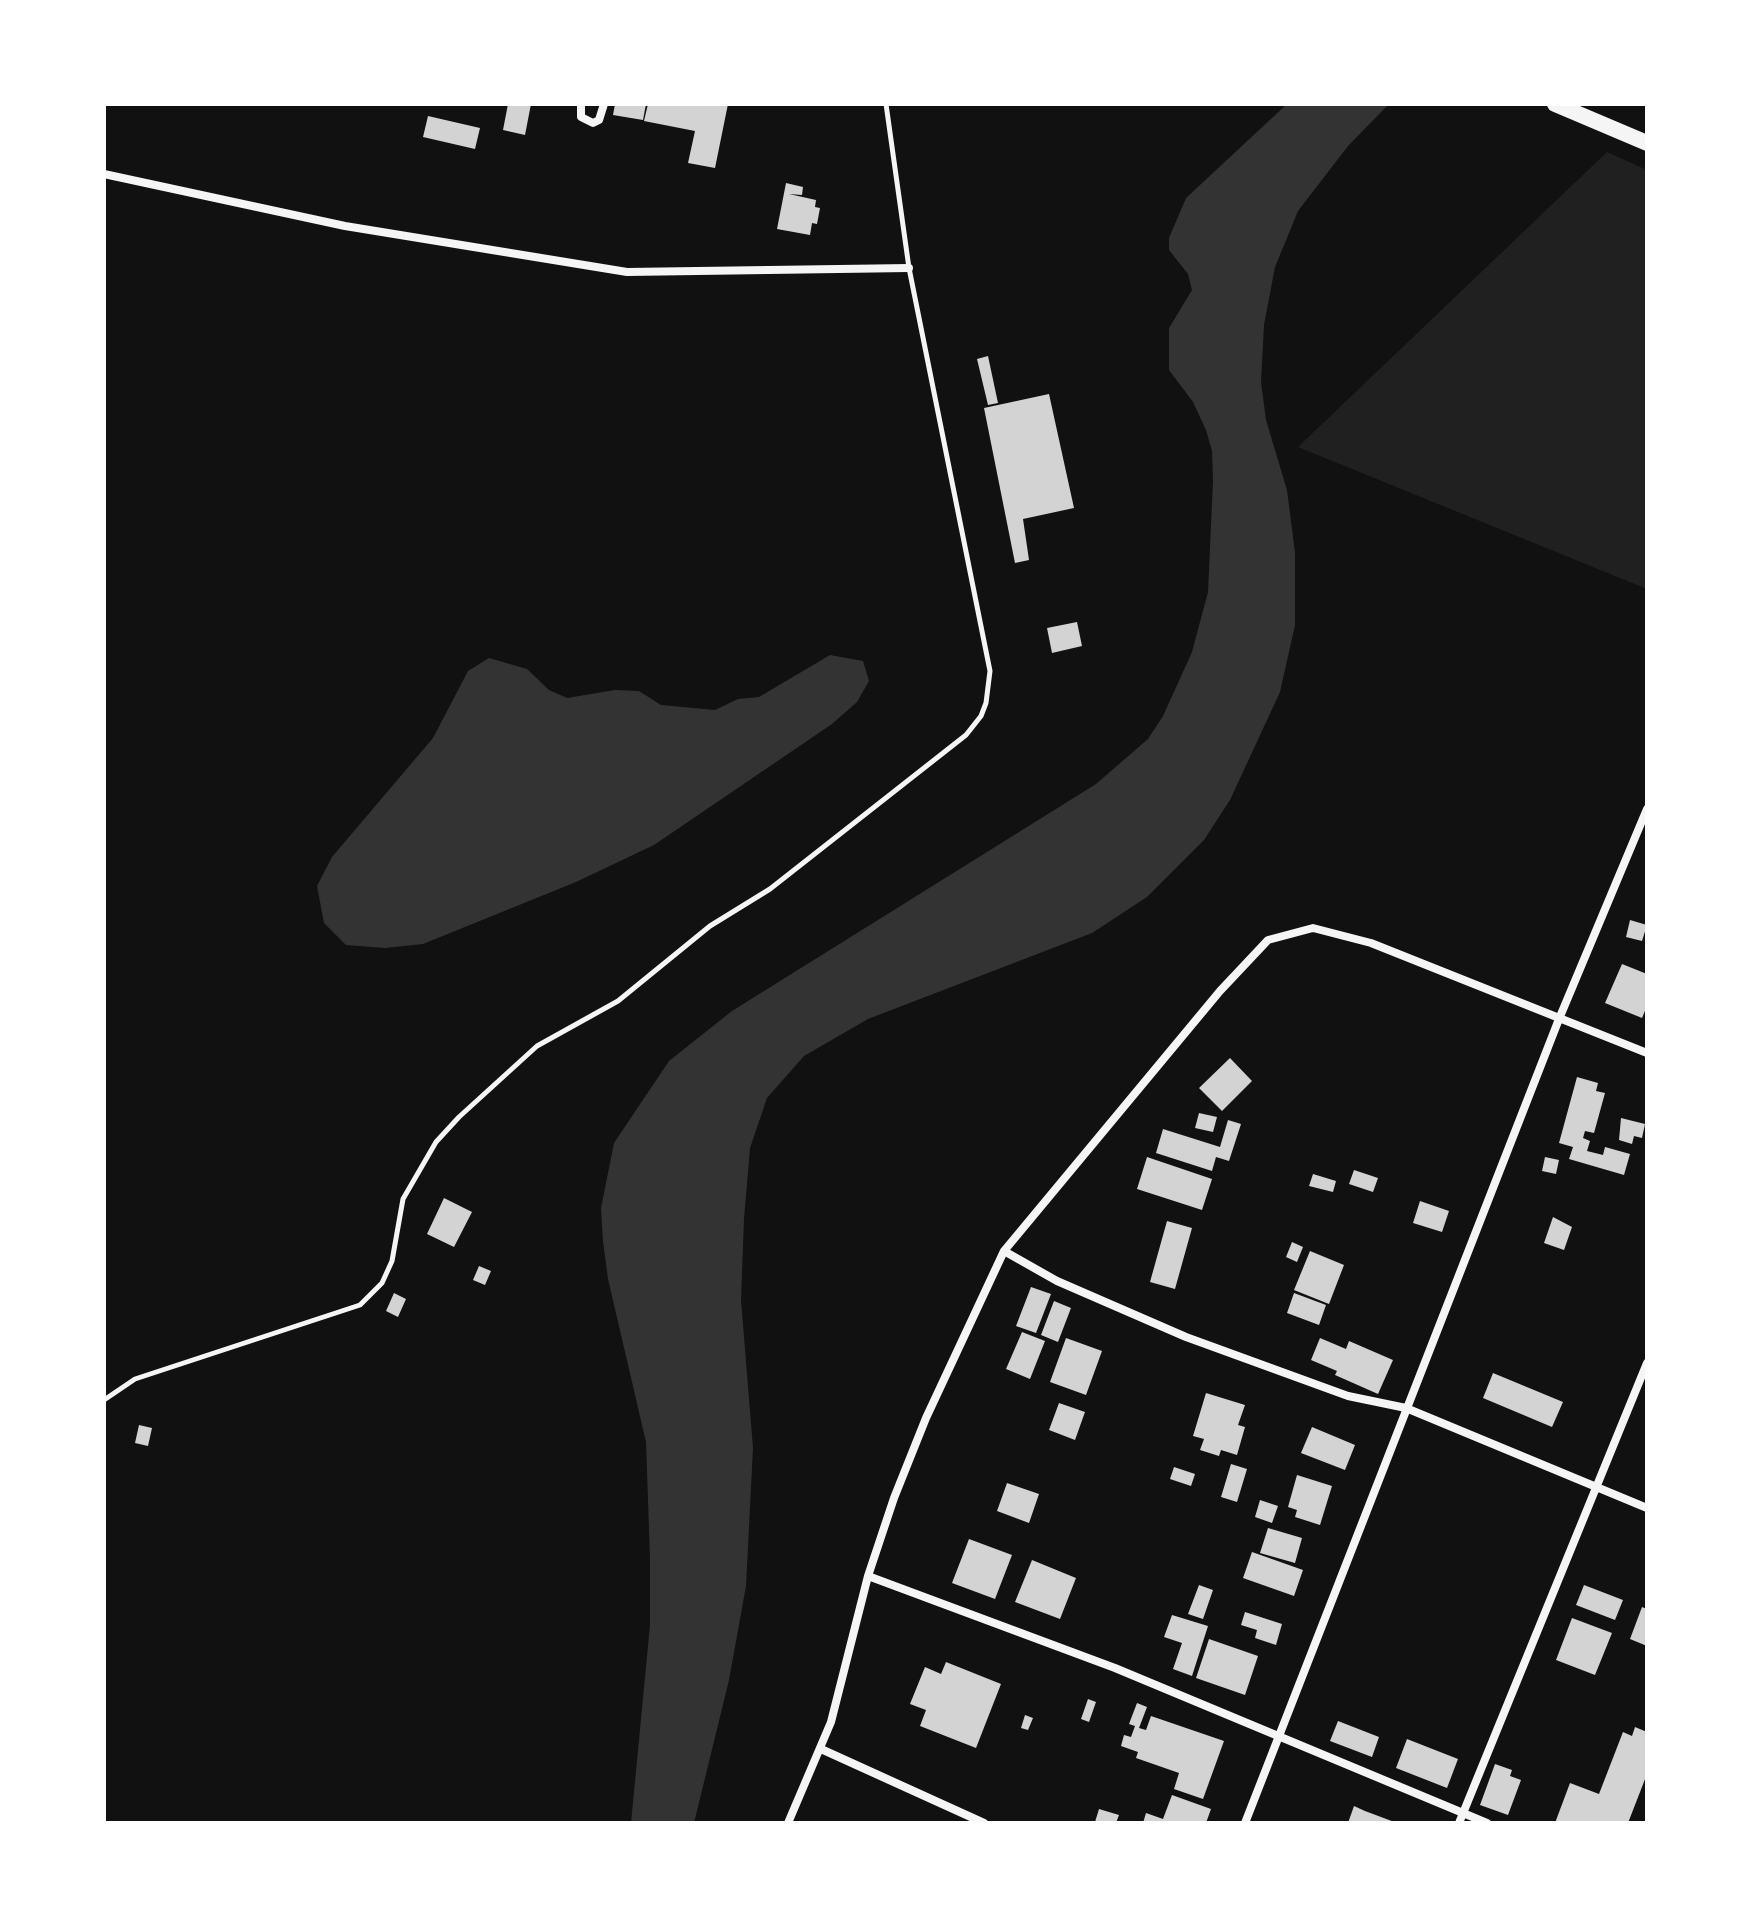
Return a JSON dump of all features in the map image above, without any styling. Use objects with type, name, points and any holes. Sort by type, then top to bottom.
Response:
[{"type":"main road","points":[[1555,104],[1647,143]]},
{"type":"street","points":[[581,104],[581,117],[593,123],[599,120],[604,104]]},
{"type":"street","points":[[104,174],[345,226],[627,272],[909,268]]},
{"type":"street","points":[[1245,1823],[1559,1019],[1647,809]]},
{"type":"street","points":[[788,1823],[821,1749],[868,1576],[926,1418],[1004,1251],[1246,961],[1268,940],[1313,928],[1424,962],[1647,1053]]},
{"type":"street","points":[[1004,1251],[1070,1287],[1211,1347],[1348,1396],[1406,1408],[1647,1508]]},
{"type":"street","points":[[1459,1823],[1647,1363]]},
{"type":"street","points":[[868,1576],[1115,1668],[1487,1823]]},
{"type":"street","points":[[821,1749],[984,1823]]},
{"type":"lane","points":[[104,1400],[135,1379],[360,1305],[382,1283],[392,1261],[403,1199],[436,1142],[459,1117],[537,1046],[618,1001],[710,926],[770,889],[974,726],[986,703],[990,671],[909,268],[886,104]]},
{"type":"shaded area","points":[[1287,104],[1389,104],[1348,146],[1298,211],[1275,267],[1264,325],[1261,382],[1266,420],[1287,490],[1295,552],[1295,625],[1280,692],[1230,800],[1204,840],[1147,897],[1092,933],[868,1019],[804,1056],[767,1098],[750,1148],[744,1219],[741,1300],[753,1448],[746,1586],[729,1680],[694,1823],[631,1823],[650,1625],[650,1558],[646,1442],[608,1279],[603,1241],[601,1208],[614,1143],[669,1061],[732,1011],[1096,784],[1148,739],[1163,716],[1192,652],[1208,592],[1213,481],[1212,451],[1206,430],[1193,402],[1169,370],[1169,328],[1192,290],[1188,274],[1169,250],[1169,238],[1186,198]]},
{"type":"shaded area","points":[[1607,152],[1647,170],[1647,589],[1298,447]]},
{"type":"shaded area","points":[[830,655],[863,661],[869,681],[857,702],[832,724],[654,845],[576,882],[423,944],[385,948],[346,945],[324,923],[317,886],[332,857],[433,738],[468,671],[489,658],[527,669],[549,690],[567,698],[615,690],[639,691],[661,705],[715,710],[738,699],[759,697]]},
{"type":"building","points":[[508,104],[531,104],[525,135],[503,130]]},
{"type":"building","points":[[615,104],[646,104],[643,120],[613,115]]},
{"type":"building","points":[[648,104],[728,104],[715,168],[688,163],[695,131],[644,121]]},
{"type":"building","points":[[428,116],[480,128],[475,149],[423,137]]},
{"type":"building","points":[[786,183],[803,187],[802,195],[789,194],[816,200],[815,207],[820,208],[817,224],[812,223],[810,235],[777,229]]},
{"type":"building","points":[[988,356],[998,403],[988,405],[977,359]]},
{"type":"building","points":[[1049,394],[1074,508],[1023,519],[1029,560],[1015,563],[984,408]]},
{"type":"building","points":[[1077,622],[1082,646],[1052,653],[1047,628]]},
{"type":"building","points":[[1630,920],[1647,925],[1642,941],[1626,937]]},
{"type":"building","points":[[1622,964],[1647,974],[1647,1006],[1642,1018],[1605,1003]]},
{"type":"building","points":[[1230,1058],[1252,1081],[1222,1111],[1199,1088]]},
{"type":"building","points":[[1577,1077],[1598,1083],[1596,1091],[1605,1093],[1594,1133],[1585,1131],[1583,1138],[1590,1141],[1587,1151],[1603,1155],[1605,1147],[1630,1154],[1624,1175],[1569,1159],[1573,1147],[1559,1143]]},
{"type":"building","points":[[1199,1113],[1217,1117],[1213,1132],[1195,1128]]},
{"type":"building","points":[[1621,1118],[1645,1124],[1642,1138],[1634,1136],[1632,1144],[1619,1140]]},
{"type":"building","points":[[1228,1120],[1241,1124],[1229,1161],[1216,1157],[1212,1171],[1156,1153],[1163,1129],[1220,1147]]},
{"type":"building","points":[[1147,1157],[1212,1179],[1202,1210],[1137,1189]]},
{"type":"building","points":[[1545,1157],[1559,1160],[1556,1174],[1542,1171]]},
{"type":"building","points":[[1354,1170],[1378,1178],[1373,1192],[1349,1184]]},
{"type":"building","points":[[1313,1174],[1336,1181],[1333,1192],[1309,1186]]},
{"type":"building","points":[[444,1198],[472,1212],[454,1247],[427,1234]]},
{"type":"building","points":[[1420,1201],[1449,1211],[1442,1232],[1413,1223]]},
{"type":"building","points":[[1553,1217],[1572,1227],[1564,1250],[1544,1243]]},
{"type":"building","points":[[1167,1221],[1192,1228],[1175,1289],[1150,1282]]},
{"type":"building","points":[[1292,1242],[1303,1247],[1297,1262],[1286,1257]]},
{"type":"building","points":[[1310,1251],[1344,1265],[1329,1304],[1294,1290]]},
{"type":"building","points":[[479,1266],[491,1271],[485,1285],[473,1280]]},
{"type":"building","points":[[1031,1287],[1051,1294],[1036,1333],[1016,1326]]},
{"type":"building","points":[[394,1293],[406,1299],[398,1317],[386,1311]]},
{"type":"building","points":[[1294,1293],[1326,1305],[1319,1325],[1287,1313]]},
{"type":"building","points":[[1054,1301],[1071,1308],[1058,1342],[1041,1335]]},
{"type":"building","points":[[1022,1332],[1045,1341],[1030,1379],[1006,1369]]},
{"type":"building","points":[[1066,1338],[1102,1351],[1086,1395],[1050,1382]]},
{"type":"building","points":[[1320,1338],[1346,1349],[1349,1341],[1393,1360],[1378,1394],[1335,1375],[1337,1371],[1311,1360]]},
{"type":"building","points":[[1493,1373],[1563,1402],[1552,1427],[1483,1398]]},
{"type":"building","points":[[1206,1393],[1245,1405],[1238,1425],[1245,1427],[1237,1455],[1221,1450],[1219,1456],[1200,1450],[1204,1439],[1193,1436]]},
{"type":"building","points":[[1059,1403],[1085,1412],[1075,1440],[1049,1430]]},
{"type":"building","points":[[139,1425],[152,1428],[148,1446],[135,1443]]},
{"type":"building","points":[[1312,1427],[1355,1445],[1345,1470],[1301,1453]]},
{"type":"building","points":[[1231,1464],[1247,1469],[1237,1502],[1221,1497]]},
{"type":"building","points":[[1174,1467],[1195,1474],[1191,1486],[1170,1479]]},
{"type":"building","points":[[1297,1475],[1332,1486],[1320,1525],[1295,1517],[1297,1510],[1288,1507]]},
{"type":"building","points":[[1007,1483],[1039,1494],[1029,1523],[997,1511]]},
{"type":"building","points":[[1260,1500],[1278,1506],[1272,1523],[1255,1517]]},
{"type":"building","points":[[1268,1528],[1302,1538],[1295,1563],[1260,1553]]},
{"type":"building","points":[[969,1539],[1012,1555],[995,1599],[952,1583]]},
{"type":"building","points":[[1252,1552],[1303,1570],[1294,1596],[1243,1578]]},
{"type":"building","points":[[1032,1560],[1076,1578],[1060,1619],[1015,1602]]},
{"type":"building","points":[[1199,1585],[1213,1590],[1203,1619],[1188,1614]]},
{"type":"building","points":[[1584,1585],[1623,1600],[1615,1620],[1576,1605]]},
{"type":"building","points":[[1642,1607],[1647,1609],[1647,1646],[1630,1639]]},
{"type":"building","points":[[1245,1612],[1282,1624],[1276,1645],[1255,1638],[1257,1630],[1241,1625]]},
{"type":"building","points":[[1172,1615],[1208,1626],[1192,1676],[1173,1669],[1182,1643],[1164,1637]]},
{"type":"building","points":[[1572,1618],[1612,1633],[1595,1675],[1556,1660]]},
{"type":"building","points":[[1209,1639],[1258,1656],[1245,1695],[1196,1678]]},
{"type":"building","points":[[946,1662],[1001,1684],[976,1748],[920,1726],[926,1710],[910,1704],[925,1667],[941,1674]]},
{"type":"building","points":[[1088,1699],[1096,1702],[1089,1722],[1081,1719]]},
{"type":"building","points":[[1137,1703],[1147,1707],[1139,1728],[1146,1730],[1151,1716],[1224,1741],[1203,1799],[1174,1789],[1179,1773],[1136,1758],[1138,1752],[1121,1746],[1124,1735],[1131,1737],[1135,1726],[1129,1724]]},
{"type":"building","points":[[1025,1715],[1033,1718],[1028,1730],[1021,1728]]},
{"type":"building","points":[[1338,1721],[1379,1737],[1372,1757],[1330,1741]]},
{"type":"building","points":[[1635,1727],[1647,1732],[1647,1774],[1628,1823],[1555,1823],[1570,1783],[1599,1794],[1623,1732],[1632,1736]]},
{"type":"building","points":[[1407,1739],[1458,1759],[1447,1788],[1396,1768]]},
{"type":"building","points":[[1495,1764],[1512,1770],[1510,1776],[1521,1780],[1508,1815],[1480,1805]]},
{"type":"building","points":[[1172,1795],[1211,1809],[1206,1823],[1143,1823],[1146,1813],[1163,1819]]},
{"type":"building","points":[[1354,1806],[1365,1811],[1397,1823],[1348,1823]]},
{"type":"building","points":[[1099,1809],[1119,1815],[1116,1823],[1095,1822]]}]
